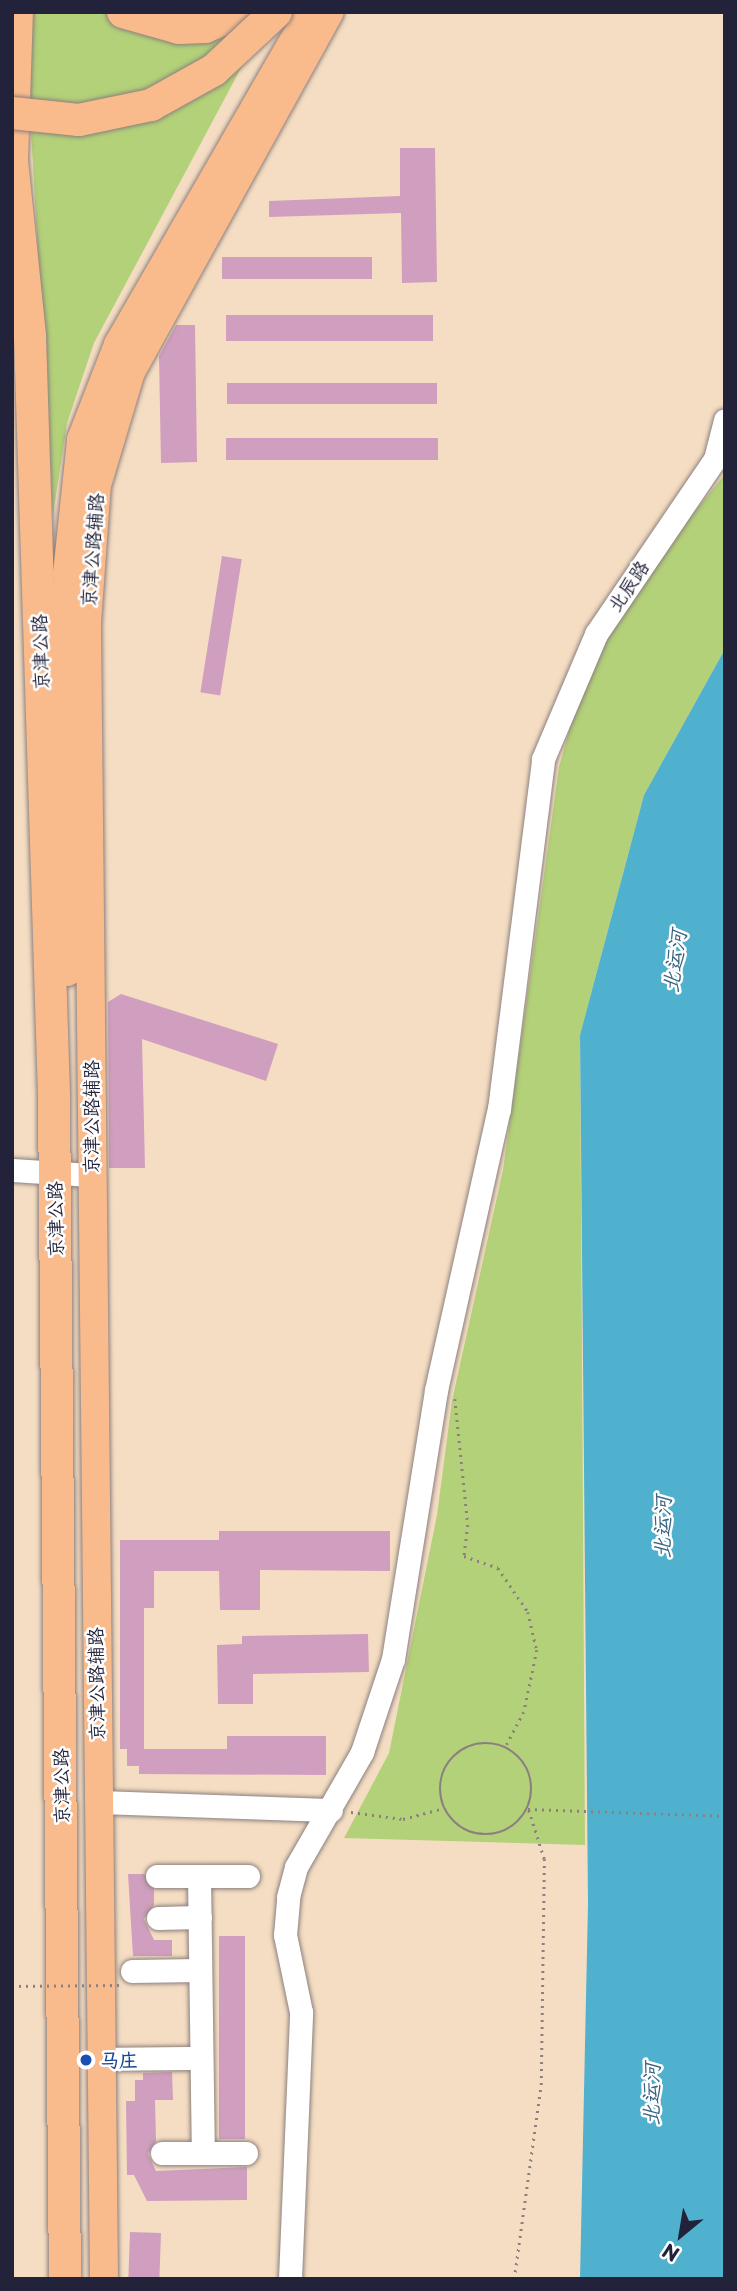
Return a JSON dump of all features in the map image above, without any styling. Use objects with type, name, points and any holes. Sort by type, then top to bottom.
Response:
[{"type":"highway","name":"京津公路","points":[[18,12],[19,55],[12,161],[30,336],[54,1097],[65,2279]]},
{"type":"highway","points":[[123,12],[179,28],[205,27],[242,12]]},
{"type":"highway","points":[[12,113],[79,120],[150,105],[214,70],[276,12]]},
{"type":"highway","points":[[54,1097],[74,847],[69,574],[76,473],[106,375],[312,12]]},
{"type":"main road","name":"京津公路辅路","points":[[104,2279],[97,1802],[87,624],[97,485],[131,372],[330,12]]},
{"type":"street","name":"北辰路","points":[[290,2279],[301,2012],[285,1935],[288,1898],[296,1867],[362,1752],[393,1659],[440,1372],[499,1109],[543,759],[596,634],[715,459],[725,420]]},
{"type":"street","points":[[12,1170],[92,1175]]},
{"type":"street","points":[[97,1802],[331,1810]]},
{"type":"street","points":[[157,1876],[248,1876]]},
{"type":"street","points":[[199,1876],[203,2153]]},
{"type":"street","points":[[158,1918],[200,1917]]},
{"type":"street","points":[[126,1978],[200,1970]]},
{"type":"street","points":[[101,2059],[201,2057]]},
{"type":"street","points":[[163,2152],[246,2153]]},
{"type":"path","points":[[440,1372],[456,1402],[468,1525],[464,1556],[498,1568],[528,1612],[537,1650],[524,1712],[505,1748]]},
{"type":"path","points":[[514,2279],[541,2085],[544,1859],[528,1809],[531,1779],[505,1748],[486,1743],[457,1754],[441,1779],[443,1808],[464,1830],[493,1835],[528,1809],[725,1816]]},
{"type":"path","points":[[331,1810],[403,1818],[443,1808]]},
{"type":"path","points":[[12,1986],[126,1978]]},
{"type":"green space","points":[[12,12],[271,12],[94,343],[67,423],[53,515],[26,43]]},
{"type":"green space","points":[[725,474],[725,649],[644,795],[580,1035],[585,1845],[344,1838],[389,1753],[437,1515],[452,1401],[503,1170],[559,767],[596,634]]},
{"type":"water","name":"北运河","points":[[725,649],[725,2279],[580,2279],[588,1904],[580,1035],[644,795]]},
{"type":"building","points":[[400,148],[435,148],[437,282],[402,283],[401,213],[269,217],[269,201],[400,196]]},
{"type":"building","points":[[222,257],[372,257],[372,279],[222,279]]},
{"type":"building","points":[[226,315],[433,315],[433,341],[226,341]]},
{"type":"building","points":[[176,325],[195,325],[197,462],[161,463],[159,356]]},
{"type":"building","points":[[227,383],[437,383],[437,404],[227,404]]},
{"type":"building","points":[[226,438],[438,438],[438,460],[226,460]]},
{"type":"building","points":[[222,556],[242,559],[220,695],[200,692]]},
{"type":"building","points":[[121,994],[278,1044],[266,1081],[142,1039],[145,1168],[109,1168],[108,1002]]},
{"type":"building","points":[[219,1531],[390,1531],[390,1571],[260,1570],[260,1610],[220,1610],[219,1571],[154,1571],[154,1608],[144,1608],[144,1749],[227,1749],[227,1736],[326,1736],[326,1775],[139,1774],[139,1766],[127,1766],[127,1749],[120,1749],[120,1540],[219,1540]]},
{"type":"building","points":[[368,1634],[369,1672],[253,1674],[253,1704],[218,1704],[217,1645],[242,1644],[242,1636]]},
{"type":"building","points":[[128,1874],[144,1874],[154,1889],[154,1905],[144,1919],[154,1940],[172,1940],[172,1956],[133,1956]]},
{"type":"building","points":[[219,1936],[245,1936],[245,2139],[219,2139]]},
{"type":"building","points":[[172,2072],[173,2100],[155,2100],[156,2141],[148,2154],[156,2171],[247,2167],[247,2200],[147,2201],[134,2175],[127,2175],[126,2101],[135,2101],[135,2080],[143,2080],[143,2073]]},
{"type":"building","points":[[130,2232],[161,2233],[159,2279],[128,2279]]},
{"type":"place","name":"马庄","points":[[86,2060]]}]
